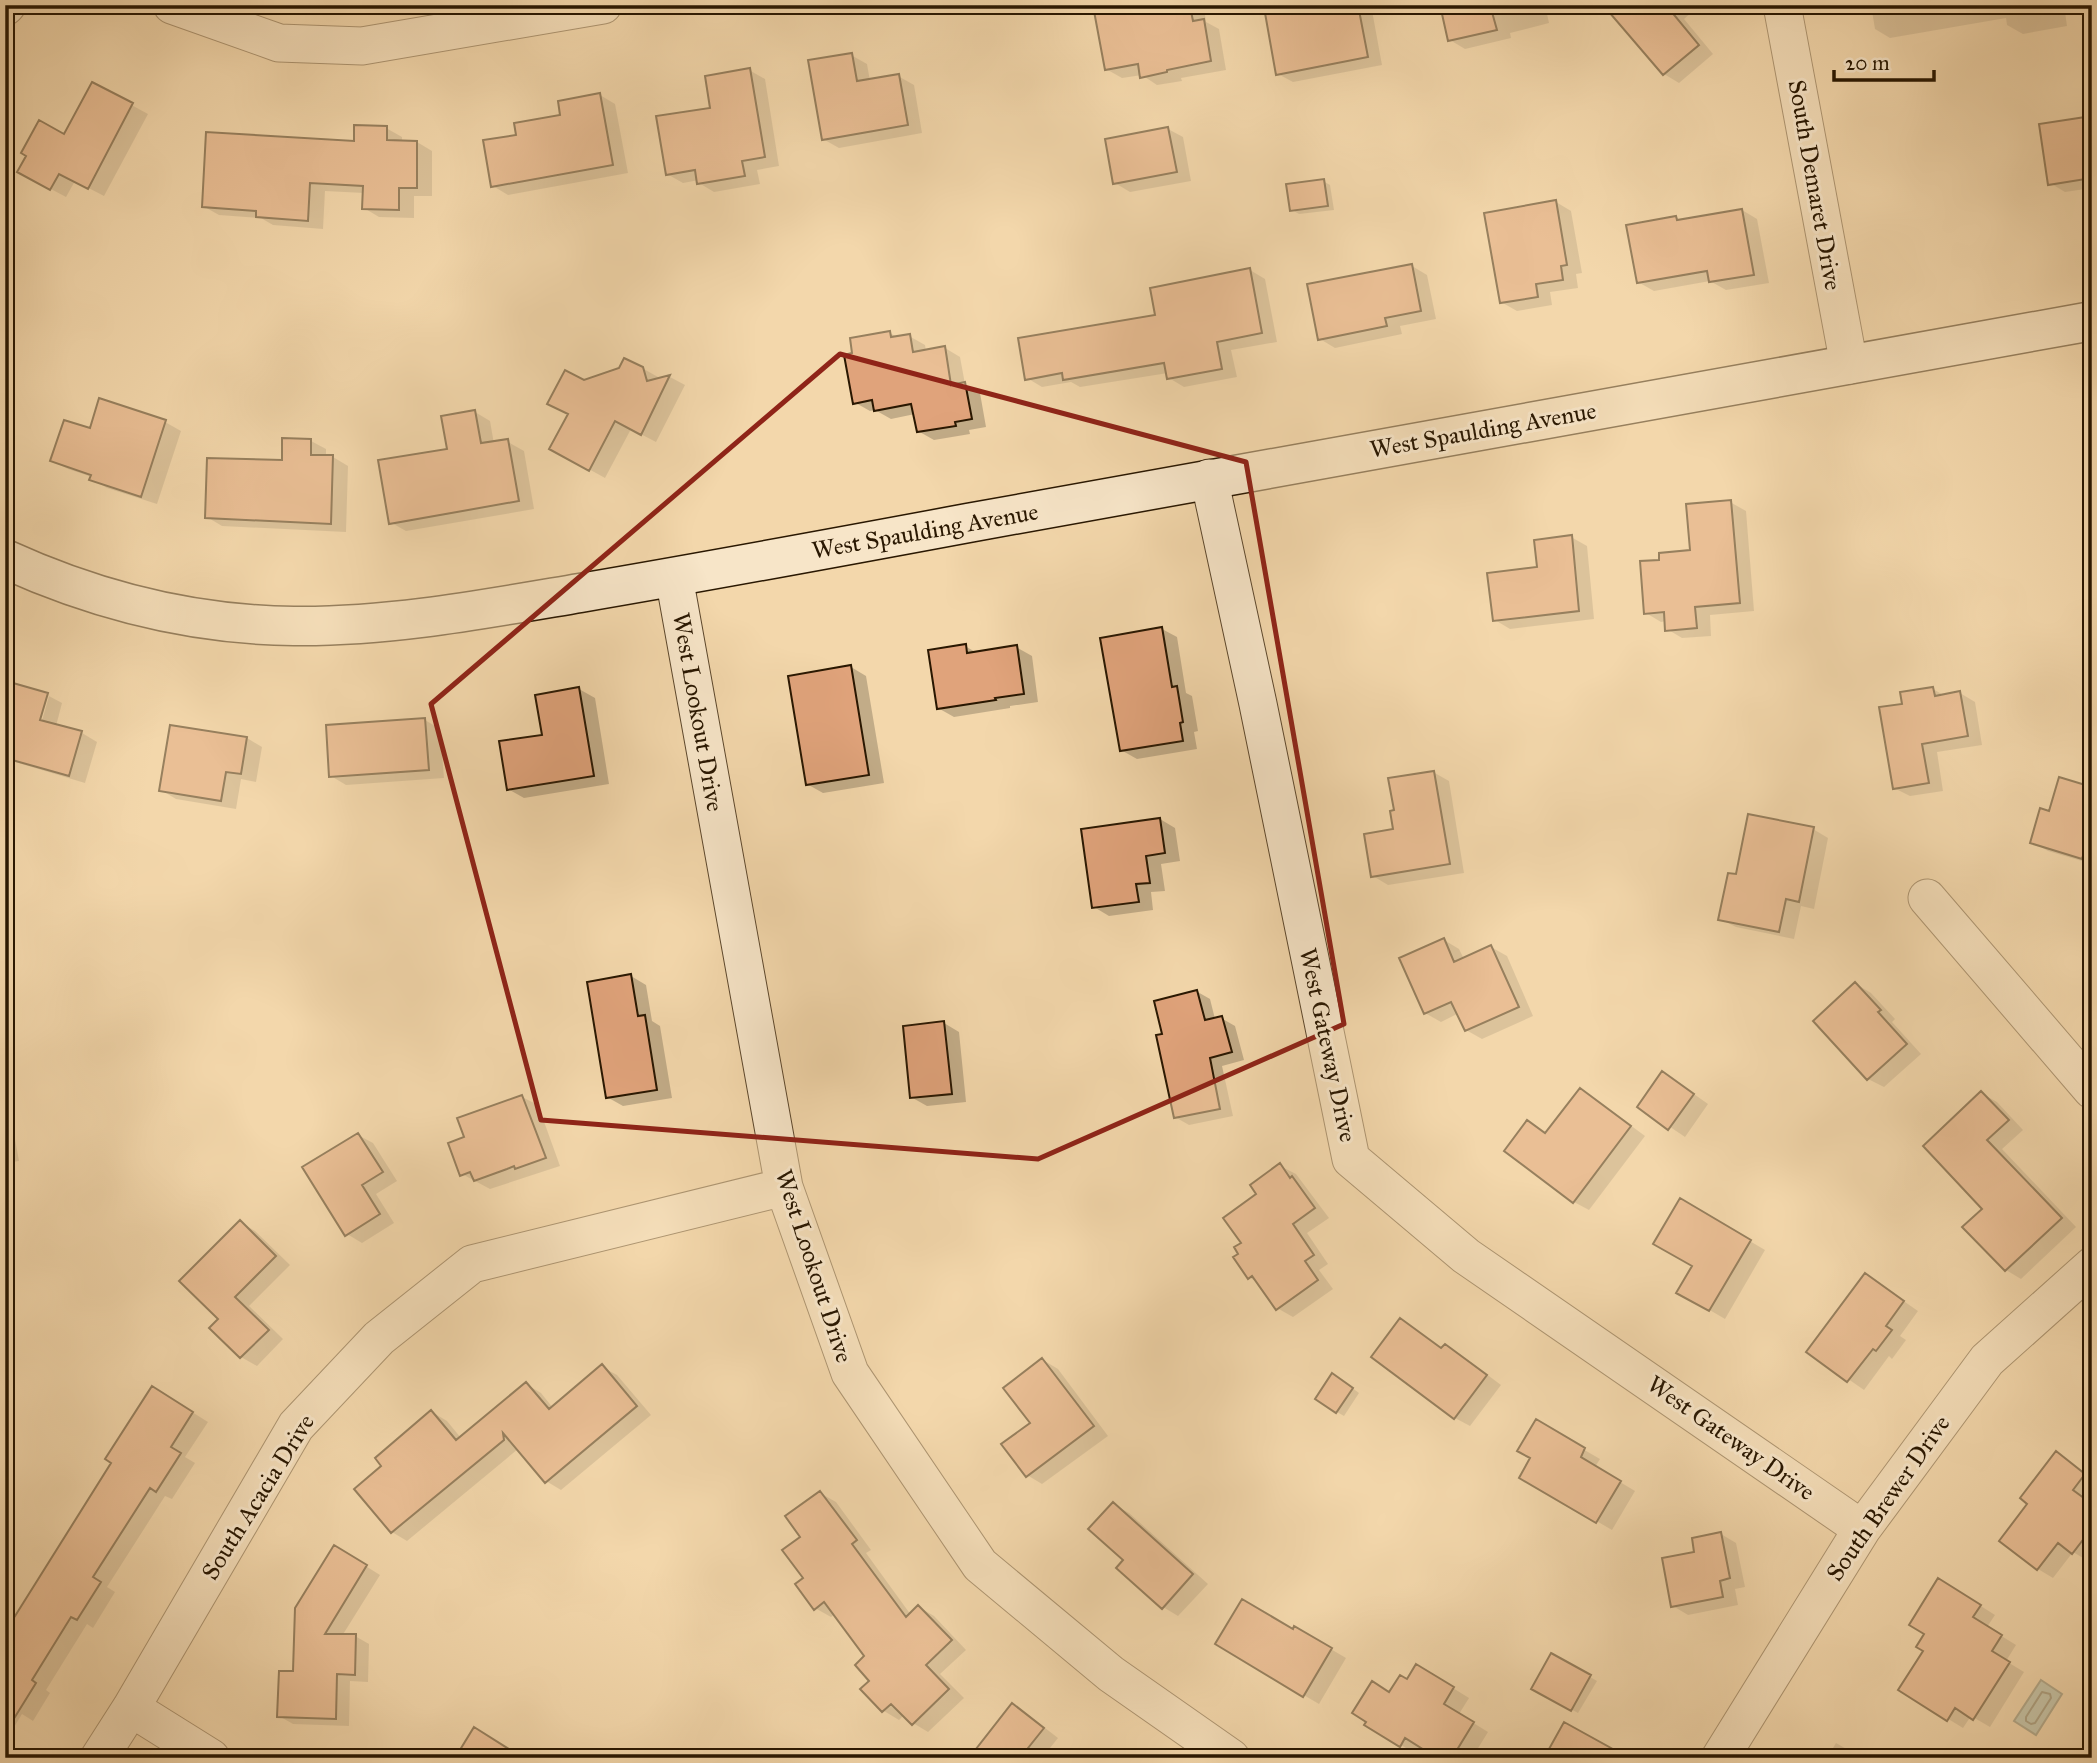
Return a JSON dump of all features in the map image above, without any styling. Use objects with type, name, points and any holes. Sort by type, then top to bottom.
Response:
[{"type":"street","points":[[172,5],[279,43],[362,46],[603,5]]},
{"type":"street","name":"South Demaret Drive","points":[[1782,5],[1849,365]]},
{"type":"street","name":"West Spaulding Avenue","points":[[5,559],[88,593],[150,611],[213,621],[292,626],[364,624],[455,614],[674,577],[1209,478],[2092,321]]},
{"type":"street","name":"West Gateway Drive","points":[[1209,478],[1261,717],[1351,1159],[1466,1256],[1862,1529]]},
{"type":"street","name":"West Lookout Drive","points":[[674,577],[784,1187],[850,1373],[980,1565],[1111,1674],[1231,1758]]},
{"type":"street","points":[[1927,898],[2092,1090]]},
{"type":"street","name":"South Acacia Drive","points":[[99,1758],[296,1426],[379,1338],[472,1264],[784,1187]]},
{"type":"street","name":"South Brewer Drive","points":[[1720,1758],[1862,1529],[1987,1360],[2092,1266]]},
{"type":"street","points":[[131,1708],[211,1758]]},
{"type":"highlighted area","points":[[840,354],[1246,462],[1344,1024],[1038,1159],[541,1120],[431,704]]},
{"type":"water","points":[[2041,1680],[2062,1694],[2036,1735],[2014,1721]]},
{"type":"building","points":[[1127,5],[1190,6],[1193,21],[1204,19],[1211,61],[1140,78],[1138,64],[1105,70],[1094,11]]},
{"type":"building","points":[[1304,5],[1358,5],[1368,57],[1276,75],[1265,13]]},
{"type":"building","points":[[1440,5],[1490,5],[1497,30],[1448,41]]},
{"type":"building","points":[[1603,5],[1666,5],[1699,45],[1663,75]]},
{"type":"building","points":[[852,53],[857,81],[899,74],[908,125],[822,140],[808,60]]},
{"type":"building","points":[[750,68],[765,157],[742,161],[745,176],[697,184],[695,170],[666,175],[656,116],[710,108],[705,76]]},
{"type":"building","points":[[92,82],[133,103],[88,189],[59,174],[50,190],[17,172],[26,156],[21,153],[39,120],[64,134]]},
{"type":"building","points":[[600,93],[613,165],[491,187],[483,140],[516,135],[514,123],[560,115],[558,101]]},
{"type":"building","points":[[2092,116],[2092,178],[2048,185],[2039,124]]},
{"type":"building","points":[[354,125],[387,126],[387,140],[417,141],[417,188],[399,188],[399,210],[362,209],[363,186],[310,183],[308,221],[256,217],[256,211],[202,207],[206,132],[354,141]]},
{"type":"building","points":[[1168,127],[1177,172],[1113,184],[1105,139]]},
{"type":"building","points":[[1324,179],[1328,206],[1290,211],[1286,184]]},
{"type":"building","points":[[1556,200],[1567,265],[1561,266],[1563,280],[1536,284],[1538,297],[1500,303],[1484,213]]},
{"type":"building","points":[[1742,209],[1754,275],[1709,282],[1707,271],[1637,283],[1626,225]]},
{"type":"building","points":[[1412,264],[1421,311],[1385,318],[1387,326],[1318,340],[1307,284]]},
{"type":"building","points":[[1250,268],[1262,333],[1217,342],[1222,369],[1167,379],[1164,363],[1063,380],[1062,373],[1025,380],[1018,338],[1155,315],[1150,288]]},
{"type":"building","points":[[890,331],[891,337],[910,334],[913,352],[945,346],[951,385],[965,382],[972,419],[955,422],[956,426],[917,432],[911,404],[874,411],[872,400],[853,404],[844,355],[852,353],[850,338]]},
{"type":"building","points":[[624,358],[643,367],[647,381],[670,375],[641,435],[615,421],[589,471],[549,449],[568,414],[547,404],[565,370],[584,380],[619,368]]},
{"type":"building","points":[[99,398],[166,420],[141,497],[89,480],[91,475],[50,461],[64,420],[90,428]]},
{"type":"building","points":[[475,410],[481,443],[508,439],[519,501],[389,524],[378,460],[447,449],[441,416]]},
{"type":"building","points":[[282,438],[311,439],[311,455],[333,455],[331,524],[205,518],[207,458],[282,460]]},
{"type":"building","points":[[1731,500],[1740,603],[1695,607],[1697,628],[1665,631],[1664,612],[1644,614],[1640,561],[1659,560],[1659,553],[1690,550],[1686,504]]},
{"type":"building","points":[[1572,535],[1579,611],[1493,621],[1487,573],[1537,567],[1534,540]]},
{"type":"building","points":[[1162,627],[1172,687],[1177,686],[1183,741],[1120,751],[1100,638]]},
{"type":"building","points":[[966,644],[967,653],[1017,645],[1024,694],[937,709],[928,650]]},
{"type":"building","points":[[851,665],[869,775],[806,785],[788,676]]},
{"type":"building","points":[[13,683],[48,693],[40,720],[82,731],[69,776],[5,758],[5,712]]},
{"type":"building","points":[[579,687],[594,776],[507,790],[499,741],[542,735],[535,695]]},
{"type":"building","points":[[1933,687],[1935,696],[1960,691],[1968,736],[1922,744],[1929,783],[1893,789],[1879,707],[1902,704],[1900,692]]},
{"type":"building","points":[[425,718],[429,770],[329,777],[326,725]]},
{"type":"building","points":[[170,725],[247,737],[241,774],[226,772],[221,801],[159,791]]},
{"type":"building","points":[[1434,771],[1450,864],[1371,877],[1364,834],[1393,829],[1390,811],[1394,810],[1388,778]]},
{"type":"building","points":[[2059,777],[2092,787],[2092,843],[2087,842],[2082,859],[2030,843],[2040,808],[2049,811]]},
{"type":"building","points":[[1748,814],[1814,827],[1799,902],[1786,899],[1779,932],[1718,920],[1728,873],[1736,874]]},
{"type":"building","points":[[1160,818],[1165,853],[1146,856],[1150,883],[1136,884],[1139,902],[1092,908],[1081,829]]},
{"type":"building","points":[[1444,938],[1454,962],[1491,945],[1519,1007],[1465,1031],[1451,1002],[1424,1014],[1399,958]]},
{"type":"building","points":[[631,974],[638,1016],[645,1015],[657,1090],[606,1098],[587,982]]},
{"type":"building","points":[[1855,982],[1907,1044],[1867,1080],[1813,1021]]},
{"type":"building","points":[[1197,990],[1205,1020],[1222,1016],[1232,1052],[1210,1058],[1220,1109],[1174,1118],[1156,1035],[1162,1034],[1154,1001]]},
{"type":"building","points":[[944,1021],[952,1094],[910,1098],[903,1026]]},
{"type":"building","points":[[1662,1071],[1694,1094],[1668,1130],[1637,1107]]},
{"type":"building","points":[[1580,1088],[1631,1126],[1573,1203],[1504,1151],[1527,1120],[1545,1133]]},
{"type":"building","points":[[1981,1091],[2009,1120],[1987,1140],[2062,1218],[2005,1271],[1962,1227],[1982,1209],[1923,1146]]},
{"type":"building","points":[[522,1095],[546,1158],[515,1169],[514,1166],[474,1181],[470,1172],[460,1176],[448,1143],[464,1137],[457,1118]]},
{"type":"building","points":[[358,1133],[383,1172],[362,1185],[380,1214],[345,1236],[302,1167]]},
{"type":"building","points":[[1280,1163],[1315,1208],[1293,1224],[1314,1255],[1305,1261],[1318,1280],[1276,1310],[1252,1276],[1248,1279],[1233,1257],[1238,1254],[1234,1247],[1241,1243],[1223,1218],[1256,1194],[1250,1185]]},
{"type":"building","points":[[1680,1198],[1751,1240],[1709,1311],[1676,1293],[1692,1266],[1653,1244]]},
{"type":"building","points":[[240,1220],[276,1256],[235,1297],[269,1330],[240,1358],[209,1328],[218,1319],[179,1281]]},
{"type":"building","points":[[1865,1273],[1904,1301],[1886,1326],[1892,1330],[1847,1382],[1806,1352]]},
{"type":"building","points":[[1400,1318],[1441,1348],[1445,1344],[1487,1375],[1454,1419],[1371,1357]]},
{"type":"building","points":[[1042,1358],[1094,1426],[1026,1477],[1001,1444],[1030,1423],[1003,1388]]},
{"type":"building","points":[[602,1364],[637,1406],[545,1483],[503,1433],[504,1440],[391,1533],[354,1489],[381,1466],[375,1458],[431,1410],[456,1440],[526,1382],[549,1409]]},
{"type":"building","points":[[1332,1373],[1353,1388],[1336,1413],[1315,1399]]},
{"type":"building","points":[[152,1386],[193,1412],[171,1447],[181,1453],[156,1492],[150,1488],[93,1577],[101,1582],[77,1620],[71,1617],[32,1680],[36,1683],[5,1733],[5,1632],[111,1463],[105,1459]]},
{"type":"building","points":[[1536,1419],[1585,1448],[1581,1457],[1621,1481],[1596,1523],[1519,1478],[1530,1458],[1517,1451]]},
{"type":"building","points":[[2056,1451],[2085,1474],[2073,1490],[2092,1504],[2092,1528],[2072,1554],[2058,1543],[2037,1570],[1999,1541],[2027,1504],[2020,1498]]},
{"type":"building","points":[[820,1491],[857,1540],[852,1544],[906,1617],[918,1605],[952,1640],[926,1665],[949,1689],[912,1725],[891,1704],[882,1712],[860,1689],[869,1681],[855,1665],[864,1656],[824,1602],[814,1610],[795,1584],[803,1578],[782,1550],[800,1537],[785,1516]]},
{"type":"building","points":[[1113,1502],[1193,1574],[1162,1609],[1116,1568],[1123,1560],[1088,1529]]},
{"type":"building","points":[[1721,1532],[1730,1578],[1720,1581],[1723,1597],[1671,1607],[1662,1558],[1694,1552],[1692,1538]]},
{"type":"building","points":[[334,1545],[367,1565],[325,1634],[356,1634],[355,1675],[337,1674],[336,1719],[277,1717],[279,1671],[293,1671],[295,1608]]},
{"type":"building","points":[[1938,1578],[1981,1605],[1973,1617],[2002,1635],[1992,1651],[2010,1662],[1973,1720],[1955,1708],[1947,1721],[1898,1690],[1923,1651],[1916,1647],[1924,1634],[1909,1625]]},
{"type":"building","points":[[1242,1599],[1332,1648],[1303,1697],[1215,1644]]},
{"type":"building","points":[[1551,1653],[1591,1675],[1571,1711],[1531,1689]]},
{"type":"building","points":[[1416,1664],[1454,1687],[1444,1704],[1474,1722],[1452,1758],[1437,1758],[1405,1738],[1400,1747],[1364,1725],[1366,1722],[1352,1713],[1372,1681],[1389,1692],[1400,1675],[1407,1679]]},
{"type":"building","points":[[1012,1703],[1044,1728],[1020,1758],[969,1758]]},
{"type":"building","points":[[1564,1722],[1629,1758],[1544,1758]]},
{"type":"building","points":[[474,1727],[523,1758],[455,1758]]}]
